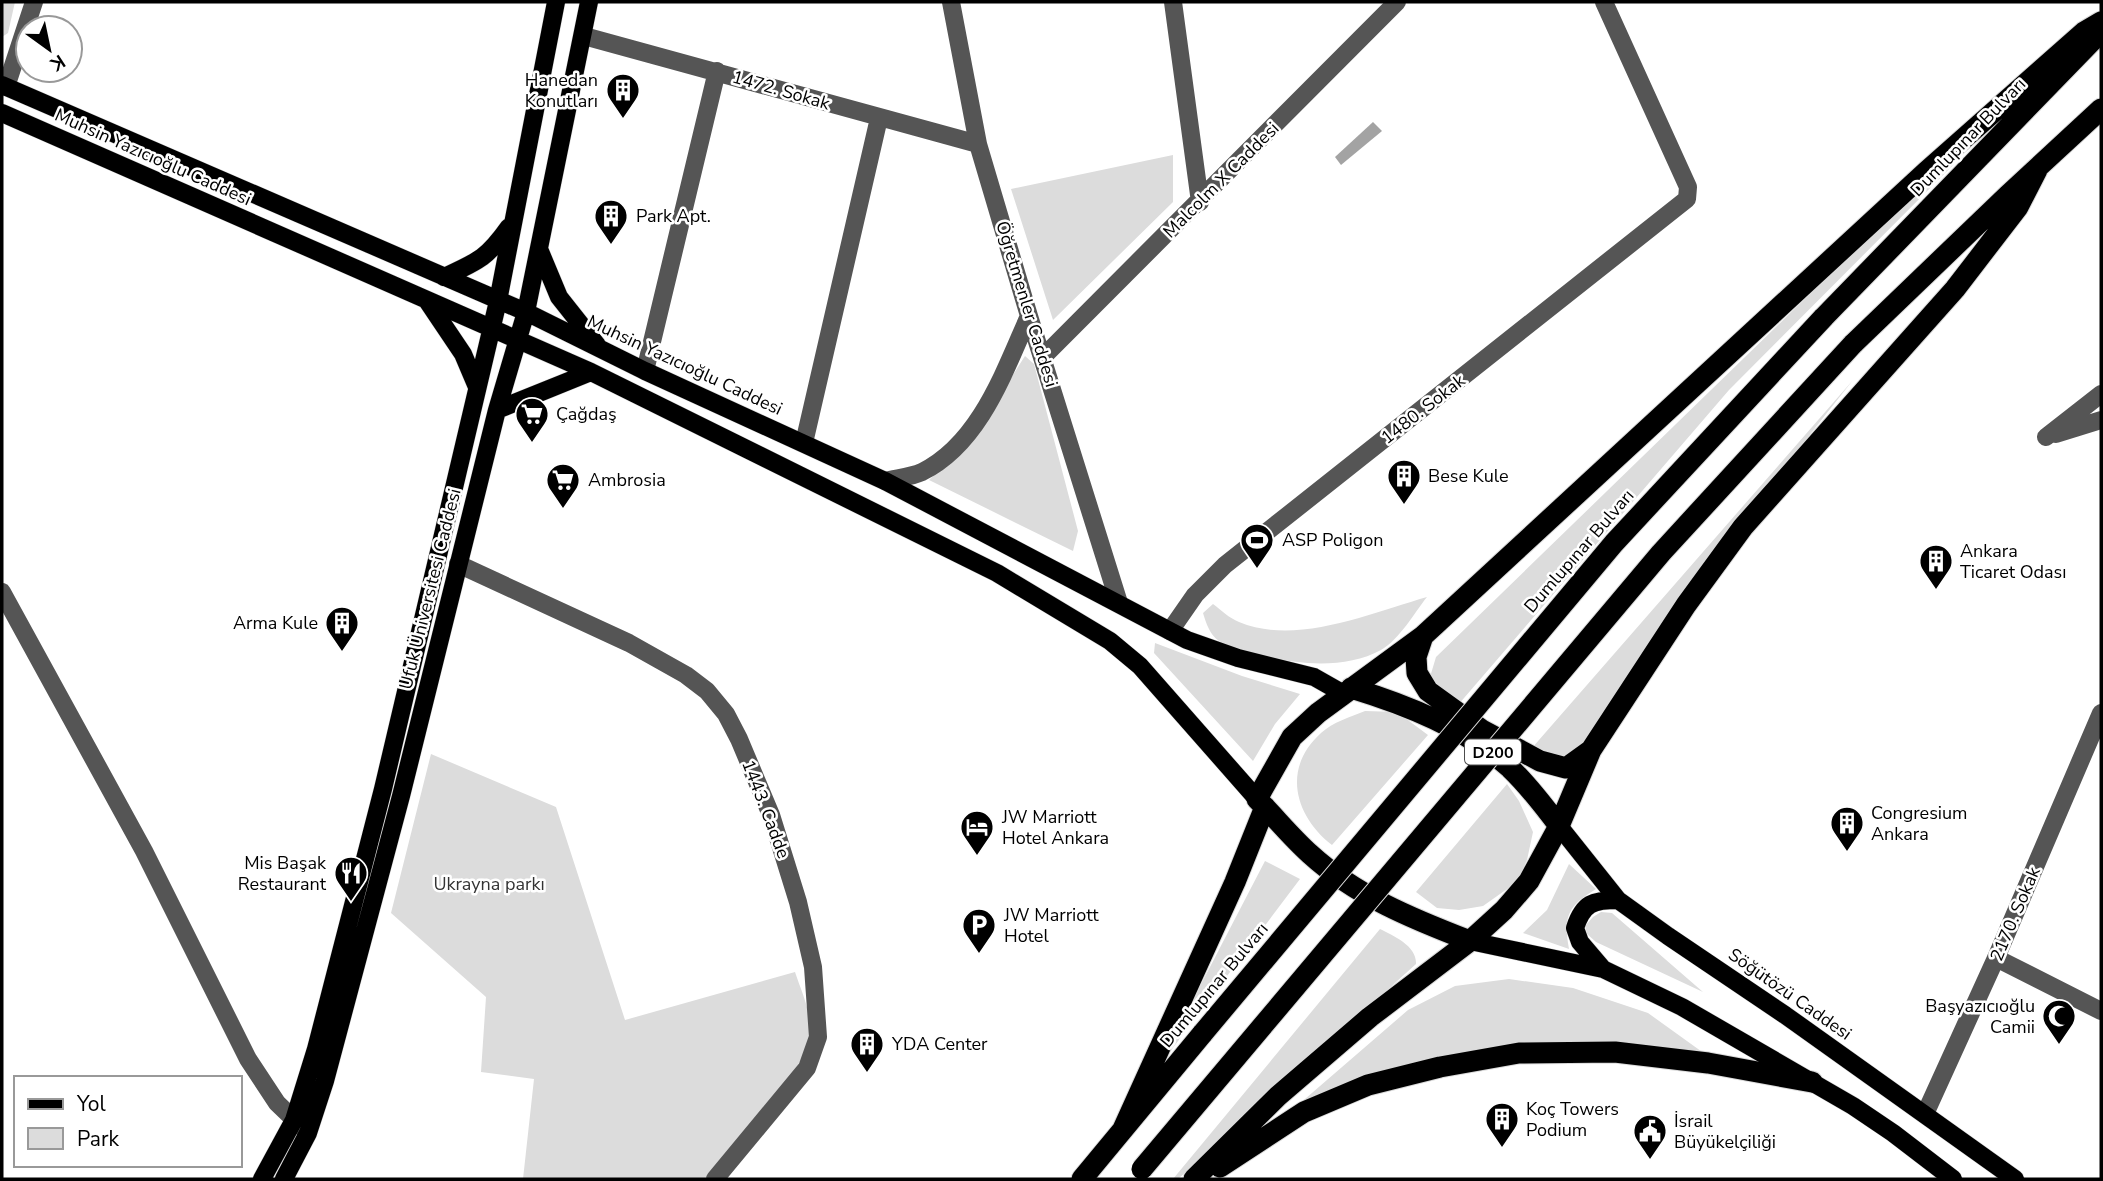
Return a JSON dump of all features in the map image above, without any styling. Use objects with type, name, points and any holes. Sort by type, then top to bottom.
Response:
[{"type":"highway","name":"Dumlupınar Bulvarı","points":[[1124,1129],[1235,882],[1272,769],[1292,737],[1318,713],[1423,636],[1907,190],[2084,32],[2101,22]]},
{"type":"highway","name":"Dumlupınar Bulvarı","points":[[1082,1179],[1614,543],[1823,318],[2101,32]]},
{"type":"highway","points":[[1194,1179],[1278,1096],[1370,1017],[1470,941],[1504,910],[1529,881],[1559,826],[1591,750],[1686,605],[1743,527],[1955,289],[2018,207],[2044,163],[2101,109]]},
{"type":"highway","name":"D200","points":[[1137,1176],[1661,553],[1853,344],[2044,163]]},
{"type":"highway","points":[[1423,636],[1416,657],[1418,673],[1427,691],[1482,730],[1541,761],[1566,768],[1591,750]]},
{"type":"highway","points":[[1347,691],[1385,698],[1430,717],[1476,742],[1509,768],[1559,826]]},
{"type":"highway","points":[[1261,803],[1310,854],[1355,889],[1394,910],[1470,941]]},
{"type":"highway","points":[[1201,1179],[1304,1112],[1368,1085],[1440,1067],[1519,1053],[1615,1052],[1708,1063],[1812,1082]]},
{"type":"main road","name":"Ufuk Üniversitesi Caddesi","points":[[262,1179],[294,1120],[316,1049],[383,789],[498,301],[556,2]]},
{"type":"main road","name":"Ufuk Üniversitesi Caddesi","points":[[284,1179],[308,1133],[325,1082],[401,796],[497,410],[526,313],[589,2]]},
{"type":"main road","name":"Muhsin Yazıcıoğlu Caddesi","points":[[4,86],[526,313],[645,371],[804,443],[885,481],[1187,640],[1238,659],[1314,677],[1347,691]]},
{"type":"main road","name":"Muhsin Yazıcıoğlu Caddesi","points":[[2,115],[591,372],[997,573],[1110,641],[1140,666],[1261,803]]},
{"type":"main road","points":[[444,277],[491,252],[513,221]]},
{"type":"main road","points":[[538,249],[559,297],[599,348]]},
{"type":"main road","points":[[428,302],[463,354],[477,387]]},
{"type":"main road","points":[[497,410],[591,372]]},
{"type":"main road","points":[[438,555],[458,564]]},
{"type":"main road","name":"Söğütözü Caddesi","points":[[1559,826],[1618,900],[2015,1179]]},
{"type":"main road","points":[[1603,969],[1580,942],[1575,928],[1580,913],[1590,905],[1600,900],[1618,900]]},
{"type":"main road","points":[[1470,941],[1603,969],[1682,1007],[1812,1082],[1893,1133],[1953,1179]]},
{"type":"street","points":[[4,86],[34,2]]},
{"type":"street","name":"Öğretmenler Caddesi","points":[[951,2],[978,144],[1119,603]]},
{"type":"street","points":[[1174,2],[1200,202]]},
{"type":"street","name":"Malcolm X Caddesi","points":[[1043,357],[1397,2]]},
{"type":"street","name":"1480. Sokak","points":[[1170,631],[1195,595],[1225,565],[1687,200],[1688,187],[1604,2]]},
{"type":"street","name":"1472. Sokak","points":[[584,36],[978,144]]},
{"type":"street","points":[[645,371],[717,71]]},
{"type":"street","points":[[804,443],[879,118]]},
{"type":"street","points":[[885,481],[919,473],[955,450],[973,428],[1029,316]]},
{"type":"street","points":[[2101,394],[2046,437],[2101,421]]},
{"type":"street","name":"1443. Cadde","points":[[458,564],[629,643],[686,675],[707,691],[726,714],[739,738],[771,815],[798,902],[813,967],[818,1037],[807,1068],[715,1179]]},
{"type":"street","points":[[2,592],[144,850],[248,1059],[264,1086],[308,1133]]},
{"type":"street","name":"2170. Sokak","points":[[1925,1114],[1996,958],[2101,713]]},
{"type":"street","points":[[1996,958],[2101,1011]]},
{"type":"green space","points":[[2,2],[15,2],[8,33],[2,37]]},
{"type":"green space","points":[[1173,155],[1173,202],[1053,320],[1011,189]]},
{"type":"green space","points":[[1947,161],[1954,164],[1729,390],[1458,705],[1438,693],[1430,677],[1436,657]]},
{"type":"green space","points":[[1025,356],[1034,364],[1078,531],[1073,551],[929,480],[973,437]]},
{"type":"green space","points":[[1853,380],[1699,575],[1591,743],[1561,759],[1532,748]]},
{"type":"green space","points":[[1427,597],[1400,633],[1381,650],[1366,657],[1333,663],[1281,660],[1230,646],[1213,636],[1203,613],[1213,604],[1235,620],[1261,628],[1309,629],[1333,625]]},
{"type":"green space","points":[[1155,643],[1242,676],[1300,694],[1275,724],[1253,761],[1154,653]]},
{"type":"green space","points":[[1365,711],[1397,712],[1428,735],[1332,845],[1309,820],[1302,806],[1297,776],[1301,761],[1321,733],[1342,720]]},
{"type":"green space","name":"Ukrayna parkı","points":[[431,754],[556,807],[625,1020],[795,972],[810,1022],[808,1044],[770,1106],[711,1179],[523,1179],[534,1079],[481,1072],[486,997],[391,913]]},
{"type":"green space","points":[[1507,784],[1519,801],[1533,832],[1527,860],[1517,882],[1483,906],[1459,910],[1437,908],[1416,892]]},
{"type":"green space","points":[[1265,861],[1300,879],[1157,1069]]},
{"type":"green space","points":[[1569,864],[1596,889],[1579,901],[1570,913],[1567,928],[1569,949],[1523,933],[1547,910]]},
{"type":"green space","points":[[1601,912],[1612,913],[1703,992],[1596,942],[1587,934],[1585,926]]},
{"type":"green space","points":[[1380,929],[1409,947],[1416,964],[1178,1179],[1173,1179]]},
{"type":"green space","points":[[1509,979],[1573,988],[1648,1013],[1705,1054],[1503,1046],[1413,1063],[1334,1089],[1283,1118],[1408,1010],[1455,986]]},
{"type":"shaded area","points":[[1373,122],[1382,131],[1341,165],[1335,157]]},
{"type":"place","name":"Hanedan Konutları","points":[[623,120]]},
{"type":"place","name":"Park Apt.","points":[[611,246]]},
{"type":"place","name":"Çağdaş","points":[[532,444]]},
{"type":"place","name":"Bese Kule","points":[[1404,506]]},
{"type":"place","name":"Ambrosia","points":[[563,510]]},
{"type":"place","name":"ASP Poligon","points":[[1257,570]]},
{"type":"place","name":"Ankara Ticaret Odası","points":[[1936,591]]},
{"type":"place","name":"Arma Kule","points":[[342,653]]},
{"type":"place","name":"Congresium Ankara","points":[[1847,853]]},
{"type":"place","name":"JW Marriott Hotel Ankara","points":[[977,857]]},
{"type":"place","name":"Mis Başak Restaurant","points":[[351,903]]},
{"type":"place","name":"JW Marriott Hotel","points":[[979,955]]},
{"type":"place","name":"Başyazıcıoğlu Camii","points":[[2059,1046]]},
{"type":"place","name":"YDA Center","points":[[867,1074]]},
{"type":"place","name":"Koç Towers Podium","points":[[1502,1149]]},
{"type":"place","name":"İsrail Büyükelçiliği","points":[[1650,1161]]}]
